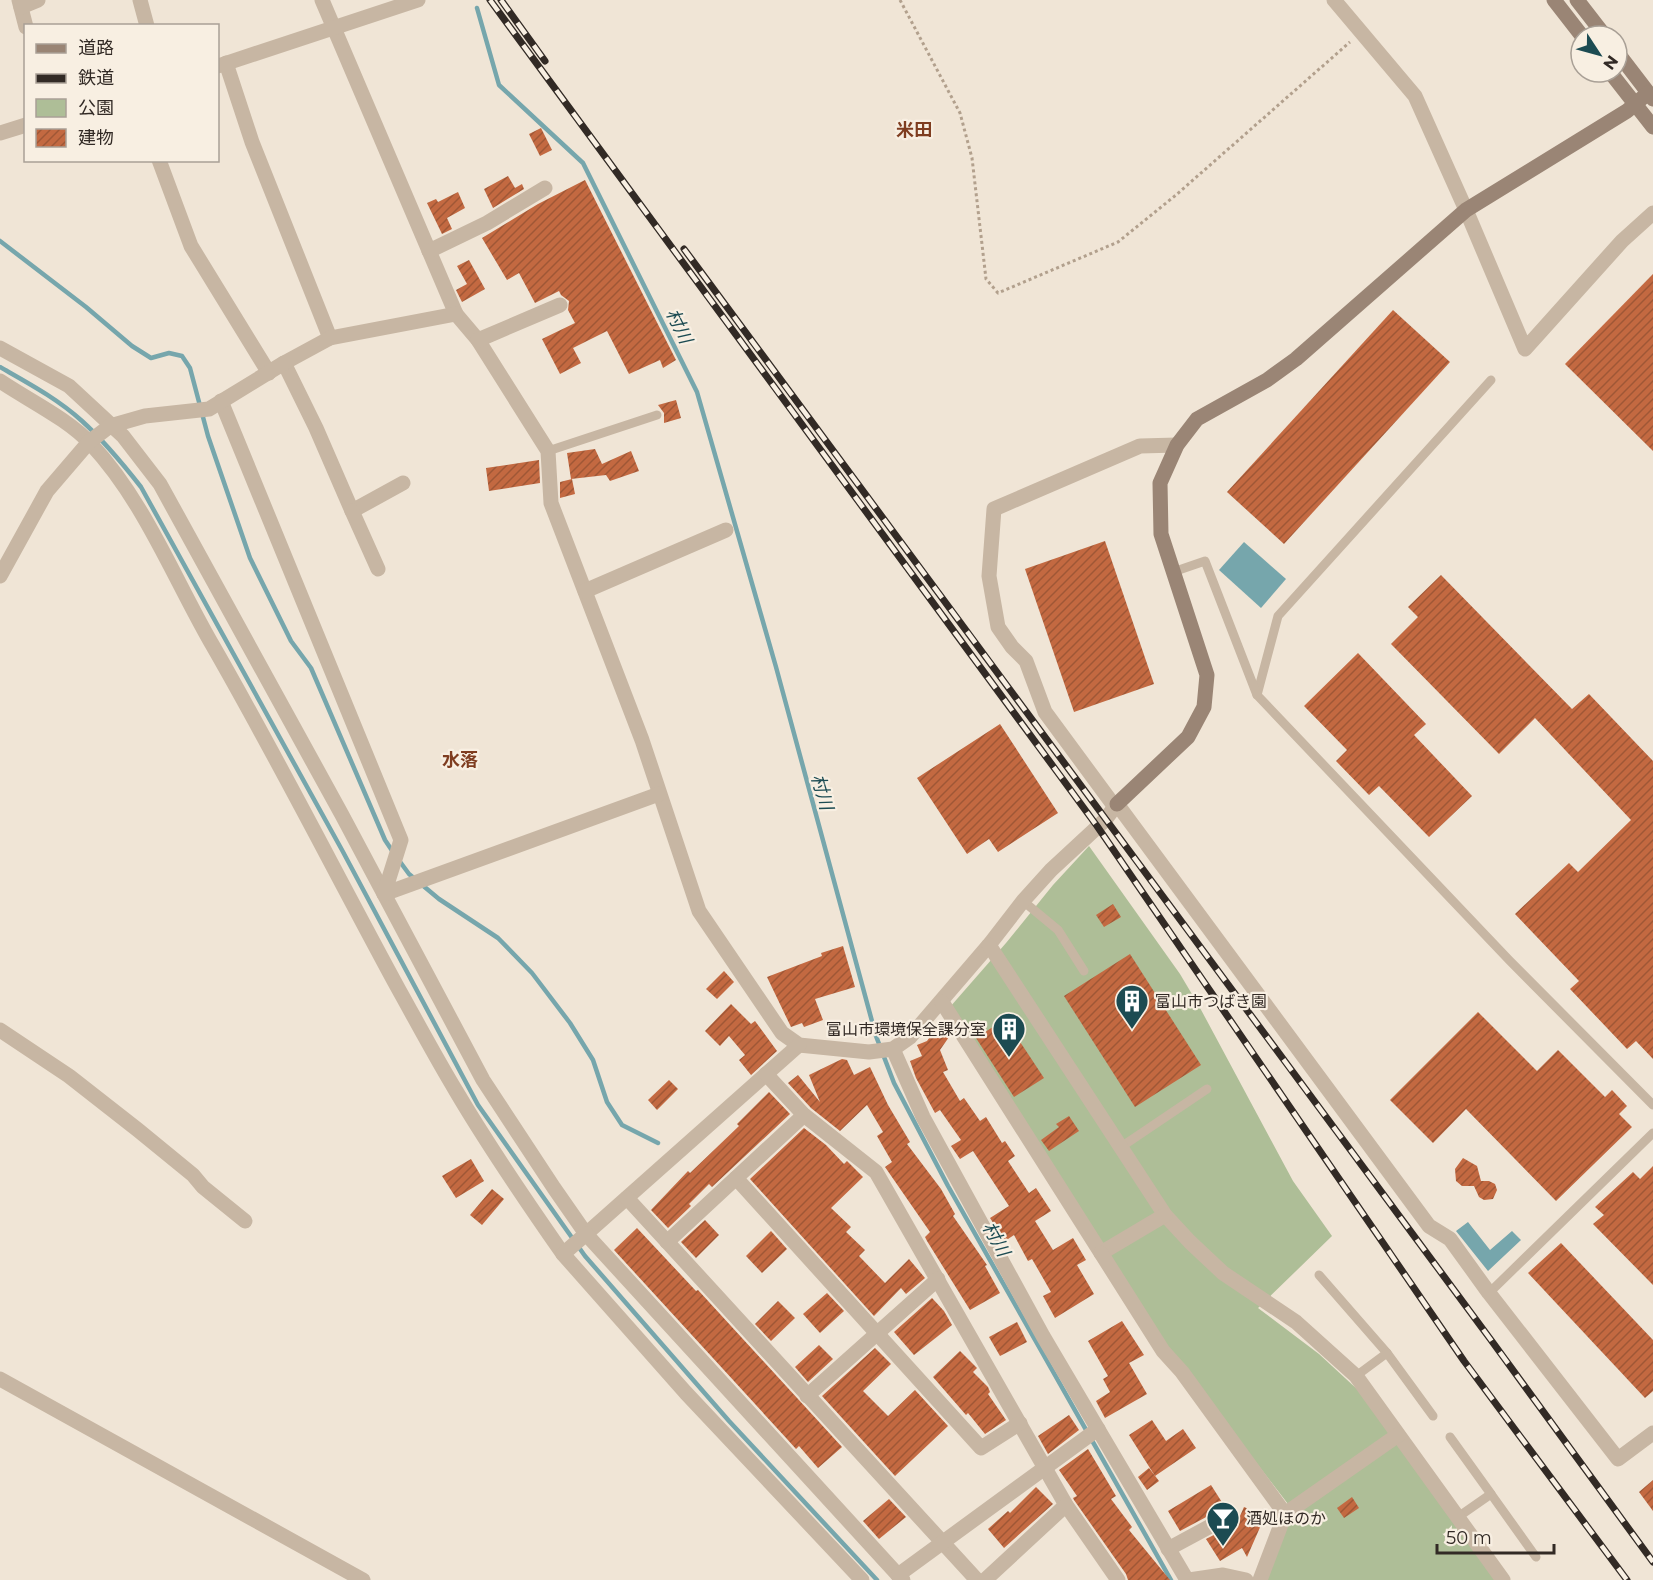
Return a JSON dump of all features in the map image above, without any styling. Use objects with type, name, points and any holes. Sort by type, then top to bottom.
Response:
[{"type":"street","points":[[25,24],[20,4],[38,0]]},
{"type":"street","points":[[140,0],[146,24]]},
{"type":"street","points":[[321,0],[456,314],[478,340],[548,451],[551,503],[642,740],[699,911],[782,1033],[799,1046],[871,1052],[892,1049],[910,1037],[942,1002],[1023,901],[1051,870],[1188,737],[1204,707],[1207,675],[1161,534],[1160,483],[1177,445],[1197,419],[1267,380],[1296,359],[1466,210],[1651,96],[1629,68]]},
{"type":"street","points":[[330,338],[222,64],[418,0]]},
{"type":"street","points":[[1334,0],[1415,96],[1525,349],[1622,241],[1653,213]]},
{"type":"street","points":[[1554,0],[1573,24]]},
{"type":"street","points":[[1577,0],[1596,24]]},
{"type":"street","points":[[1619,84],[1653,127]]},
{"type":"street","points":[[0,133],[24,126]]},
{"type":"street","points":[[160,162],[191,246],[269,373]]},
{"type":"street","points":[[429,251],[487,223],[545,188]]},
{"type":"street","points":[[478,340],[560,305]]},
{"type":"street","points":[[0,576],[47,491],[89,442],[110,426],[145,416],[209,409],[330,338],[456,314]]},
{"type":"street","points":[[0,348],[69,386],[123,436],[160,484],[483,1080],[586,1234],[901,1578],[943,1543],[1098,1429]]},
{"type":"street","points":[[284,363],[316,428],[378,569]]},
{"type":"street","points":[[0,381],[61,420],[89,442],[118,478],[145,520],[197,618],[258,724],[329,861],[454,1089],[563,1254],[686,1393],[862,1580]]},
{"type":"street","points":[[221,401],[401,840],[384,894]]},
{"type":"street","points":[[1177,445],[1140,446],[994,509],[989,576],[998,627],[1012,647],[1026,661],[1046,712],[1429,1226],[1450,1239],[1618,1459],[1653,1433]]},
{"type":"street","points":[[352,511],[403,483]]},
{"type":"street","points":[[585,591],[726,530]]},
{"type":"street","points":[[384,894],[659,794]]},
{"type":"street","points":[[989,945],[1165,1215],[1223,1273],[1296,1322],[1356,1376],[1503,1580]]},
{"type":"street","points":[[942,1002],[1163,1351],[1182,1372],[1285,1514]]},
{"type":"street","points":[[0,1030],[69,1076],[193,1175],[203,1187],[245,1221]]},
{"type":"street","points":[[563,1254],[799,1046]]},
{"type":"street","points":[[892,1049],[923,1117],[1043,1336],[1188,1580],[1223,1575],[1246,1580]]},
{"type":"street","points":[[766,1074],[804,1115],[876,1172],[1066,1505],[1118,1580]]},
{"type":"street","points":[[667,1242],[804,1115]]},
{"type":"street","points":[[736,1178],[981,1448],[1020,1423]]},
{"type":"street","points":[[627,1198],[977,1580]]},
{"type":"street","points":[[1101,1253],[1165,1215]]},
{"type":"street","points":[[807,1396],[938,1279]]},
{"type":"street","points":[[0,1379],[363,1580]]},
{"type":"street","points":[[1260,1580],[1285,1514],[1398,1435]]},
{"type":"street","points":[[985,1580],[1066,1505]]},
{"type":"street","points":[[1168,1549],[1231,1515]]},
{"type":"lane","points":[[1257,695],[1278,616],[1491,380]]},
{"type":"lane","points":[[548,451],[657,415]]},
{"type":"lane","points":[[1173,572],[1204,561],[1257,695],[1510,961],[1653,1105]]},
{"type":"lane","points":[[1023,901],[1058,930],[1084,971]]},
{"type":"lane","points":[[1121,1147],[1208,1089]]},
{"type":"lane","points":[[1489,1293],[1653,1133]]},
{"type":"lane","points":[[1319,1275],[1387,1353],[1433,1416]]},
{"type":"lane","points":[[1356,1376],[1387,1353]]},
{"type":"lane","points":[[1450,1437],[1536,1557]]},
{"type":"lane","points":[[1458,1517],[1491,1494]]},
{"type":"path","points":[[900,0],[960,113],[972,158],[986,279],[998,293],[1118,242],[1176,195],[1360,32]]},
{"type":"green space","points":[[1089,846],[1180,974],[1293,1181],[1332,1236],[1258,1308],[1319,1354],[1358,1390],[1495,1580],[1265,1580],[1288,1504],[1165,1344],[950,1007]]},
{"type":"water","points":[[1244,542],[1286,579],[1261,608],[1219,570]]},
{"type":"water","points":[[1468,1222],[1490,1250],[1512,1231],[1521,1240],[1488,1271],[1456,1231]]},
{"type":"building","points":[[541,128],[552,150],[540,156],[529,134]]},
{"type":"building","points":[[508,176],[515,188],[522,184],[524,189],[493,208],[484,189]]},
{"type":"building","points":[[585,180],[676,360],[663,368],[660,360],[629,374],[607,331],[573,348],[581,363],[560,374],[542,339],[575,323],[568,310],[569,301],[559,291],[535,303],[519,273],[507,280],[482,238],[538,204]]},
{"type":"building","points":[[458,192],[465,208],[447,218],[452,229],[442,234],[427,203],[436,199],[438,202]]},
{"type":"building","points":[[469,260],[485,289],[462,302],[456,290],[467,284],[457,266]]},
{"type":"building","points":[[1653,274],[1653,451],[1565,364]]},
{"type":"building","points":[[1393,310],[1450,362],[1284,544],[1227,492]]},
{"type":"building","points":[[676,400],[681,418],[664,423],[664,413],[658,405]]},
{"type":"building","points":[[595,449],[602,464],[631,451],[639,471],[610,481],[606,475],[571,479],[567,453]]},
{"type":"building","points":[[539,460],[540,483],[489,491],[486,468]]},
{"type":"building","points":[[572,479],[575,494],[560,498],[560,482]]},
{"type":"building","points":[[1105,541],[1154,684],[1074,712],[1025,569]]},
{"type":"building","points":[[1441,575],[1572,709],[1589,694],[1653,761],[1653,1059],[1636,1041],[1627,1049],[1570,989],[1579,981],[1515,914],[1569,863],[1578,872],[1631,820],[1535,718],[1499,754],[1391,644],[1418,617],[1408,607]]},
{"type":"building","points":[[1358,653],[1426,724],[1414,735],[1472,796],[1429,837],[1379,786],[1369,795],[1336,761],[1347,750],[1304,706]]},
{"type":"building","points":[[1000,724],[1058,813],[998,852],[989,839],[967,854],[917,778]]},
{"type":"building","points":[[1113,904],[1121,917],[1104,927],[1096,915]]},
{"type":"building","points":[[843,946],[855,987],[815,999],[823,1020],[804,1027],[802,1023],[791,1027],[767,977],[822,956],[821,953]]},
{"type":"building","name":"富山市つばき園","points":[[1130,954],[1201,1065],[1135,1107],[1064,996]]},
{"type":"building","points":[[724,971],[734,982],[717,999],[706,989]]},
{"type":"building","points":[[731,1004],[751,1024],[755,1021],[777,1051],[751,1075],[739,1060],[745,1055],[729,1036],[720,1046],[705,1031]]},
{"type":"building","points":[[1478,1012],[1537,1071],[1558,1050],[1605,1097],[1612,1090],[1627,1106],[1619,1114],[1632,1127],[1556,1201],[1466,1109],[1433,1143],[1390,1100]]},
{"type":"building","name":"富山市環境保全課分室","points":[[1005,1019],[1044,1078],[1014,1097],[976,1038]]},
{"type":"building","points":[[936,1028],[949,1037],[940,1050],[948,1070],[943,1072],[960,1101],[964,1098],[980,1121],[986,1117],[1002,1143],[1005,1141],[1015,1156],[1008,1161],[1029,1193],[1036,1188],[1051,1211],[1035,1221],[1053,1250],[1073,1238],[1086,1260],[1077,1265],[1094,1294],[1055,1318],[1043,1296],[1051,1292],[1032,1259],[1028,1261],[1014,1235],[1005,1241],[990,1218],[1009,1206],[973,1151],[960,1159],[951,1146],[961,1140],[940,1110],[935,1113],[916,1078],[910,1061],[922,1056],[917,1045],[927,1041]]},
{"type":"building","points":[[842,1059],[847,1060],[854,1075],[870,1067],[888,1105],[910,1142],[907,1144],[941,1189],[955,1214],[953,1216],[987,1265],[985,1266],[1000,1293],[970,1310],[927,1241],[925,1237],[930,1232],[885,1167],[892,1162],[877,1136],[883,1132],[867,1105],[840,1131],[811,1108],[788,1083],[798,1075],[820,1102],[809,1075]]},
{"type":"building","points":[[669,1080],[678,1089],[657,1110],[648,1100]]},
{"type":"building","points":[[769,1092],[790,1114],[712,1187],[709,1184],[689,1204],[691,1206],[668,1228],[651,1210],[688,1171],[690,1173],[739,1126],[737,1124]]},
{"type":"building","points":[[1069,1116],[1079,1131],[1049,1151],[1041,1140],[1059,1127],[1056,1124]]},
{"type":"building","points":[[804,1128],[826,1145],[844,1164],[847,1161],[863,1177],[831,1208],[851,1227],[846,1232],[865,1250],[859,1256],[885,1283],[909,1259],[925,1278],[906,1294],[901,1288],[874,1316],[750,1179]]},
{"type":"building","points":[[1463,1158],[1477,1166],[1481,1181],[1495,1184],[1497,1190],[1493,1199],[1484,1200],[1479,1197],[1474,1186],[1462,1186],[1456,1181],[1455,1169]]},
{"type":"building","points":[[471,1159],[484,1181],[456,1198],[442,1176]]},
{"type":"building","points":[[1653,1166],[1653,1285],[1593,1224],[1604,1215],[1595,1207],[1633,1172],[1640,1179]]},
{"type":"building","points":[[492,1189],[504,1199],[482,1225],[470,1215]]},
{"type":"building","points":[[705,1220],[719,1235],[696,1258],[681,1242]]},
{"type":"building","points":[[637,1228],[696,1291],[698,1290],[842,1447],[818,1468],[799,1446],[796,1449],[614,1250]]},
{"type":"building","points":[[771,1231],[787,1249],[762,1273],[746,1256]]},
{"type":"building","points":[[1561,1243],[1653,1340],[1653,1391],[1645,1398],[1528,1273]]},
{"type":"building","points":[[827,1293],[844,1311],[820,1333],[803,1314]]},
{"type":"building","points":[[932,1298],[944,1311],[952,1325],[914,1355],[894,1332]]},
{"type":"building","points":[[778,1301],[795,1318],[771,1341],[755,1324]]},
{"type":"building","points":[[1122,1321],[1144,1355],[1129,1363],[1147,1394],[1105,1418],[1096,1401],[1110,1392],[1103,1379],[1108,1376],[1088,1341]]},
{"type":"building","points":[[1017,1322],[1027,1342],[1000,1356],[989,1337]]},
{"type":"building","points":[[819,1345],[833,1359],[808,1382],[795,1367]]},
{"type":"building","points":[[875,1348],[891,1364],[863,1391],[888,1416],[915,1390],[948,1426],[895,1476],[822,1396]]},
{"type":"building","points":[[960,1351],[977,1368],[973,1372],[988,1387],[990,1392],[988,1394],[1006,1420],[985,1434],[933,1377]]},
{"type":"building","points":[[1069,1415],[1079,1430],[1048,1454],[1038,1436]]},
{"type":"building","points":[[1152,1420],[1166,1441],[1183,1429],[1196,1448],[1155,1476],[1129,1435]]},
{"type":"building","points":[[1088,1449],[1116,1496],[1111,1499],[1132,1527],[1129,1530],[1170,1580],[1128,1580],[1074,1500],[1073,1498],[1077,1496],[1059,1470]]},
{"type":"building","points":[[1149,1468],[1159,1481],[1147,1490],[1138,1477]]},
{"type":"building","points":[[1653,1480],[1653,1511],[1639,1492]]},
{"type":"building","points":[[1211,1485],[1225,1507],[1180,1531],[1168,1511]]},
{"type":"building","points":[[1036,1487],[1053,1504],[1004,1548],[988,1529],[1008,1511],[1010,1513]]},
{"type":"building","points":[[1352,1497],[1359,1508],[1344,1518],[1337,1508]]},
{"type":"building","points":[[889,1499],[906,1517],[879,1539],[863,1521]]},
{"type":"building","points":[[1244,1507],[1265,1516],[1247,1557],[1242,1548],[1220,1561],[1206,1539],[1236,1525]]},
{"type":"waterway","name":"村川","points":[[477,8],[499,85],[583,163],[697,392],[776,667],[876,1036],[894,1083],[948,1186],[1171,1580]]},
{"type":"waterway","points":[[0,241],[86,307],[132,346],[151,358],[169,353],[182,356],[190,368],[208,436],[250,558],[291,641],[311,668],[385,840],[393,852]]},
{"type":"waterway","points":[[0,367],[73,413],[106,445],[141,487],[342,850],[478,1105],[585,1256],[729,1421],[877,1580]]},
{"type":"waterway","points":[[398,859],[409,874],[439,899],[498,938],[532,973],[570,1023],[593,1060],[607,1102],[622,1125],[658,1143]]},
{"type":"railway","points":[[490,0],[1097,826],[1464,1361],[1627,1580]]},
{"type":"railway","points":[[501,0],[545,61]]},
{"type":"railway","points":[[684,249],[1653,1562]]},
{"type":"place","name":"富山市つばき園","points":[[1132,1030]]},
{"type":"place","name":"富山市環境保全課分室","points":[[1009,1058]]},
{"type":"place","name":"酒処ほのか","points":[[1223,1547]]},
{"type":"district","name":"米田","points":[[914,130]]},
{"type":"district","name":"水落","points":[[460,760]]}]
